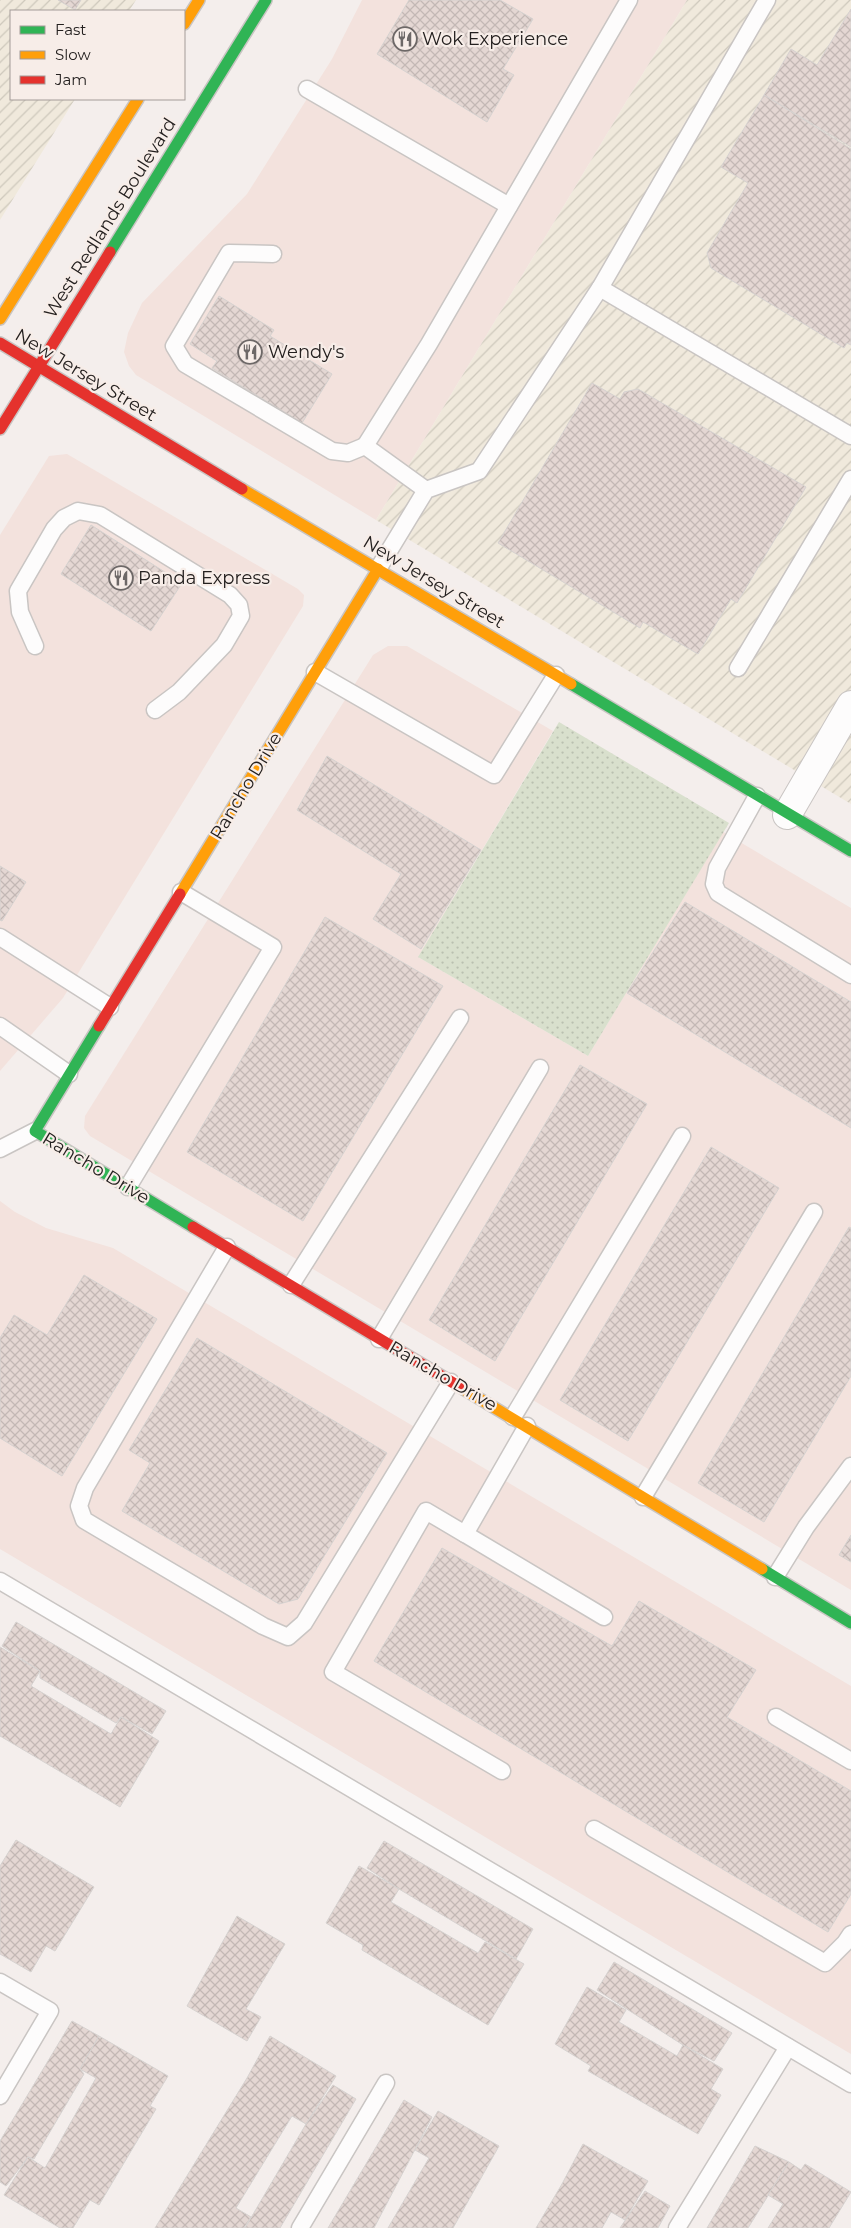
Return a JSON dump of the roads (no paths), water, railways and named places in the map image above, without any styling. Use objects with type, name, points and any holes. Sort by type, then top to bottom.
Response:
[{"type":"street","points":[[185,22],[199,0]]},
{"type":"street","name":"West Redlands Boulevard","points":[[0,430],[266,0]]},
{"type":"street","points":[[0,319],[137,100]]},
{"type":"street","name":"New Jersey Street","points":[[0,343],[38,368],[556,675],[787,815],[851,851]]},
{"type":"street","name":"Rancho Drive","points":[[378,569],[35,1131],[379,1339],[520,1421],[851,1623]]},
{"type":"street","points":[[787,815],[851,705]]},
{"type":"lane","points":[[273,254],[229,253],[174,346],[185,364],[332,452],[348,453],[365,446],[429,344],[629,0]]},
{"type":"lane","points":[[378,569],[426,490],[480,472],[600,288],[767,0]]},
{"type":"lane","points":[[308,89],[508,206]]},
{"type":"lane","points":[[600,288],[851,436]]},
{"type":"lane","points":[[365,446],[426,490]]},
{"type":"lane","points":[[738,668],[851,479]]},
{"type":"lane","points":[[35,646],[20,612],[18,591],[54,529],[64,518],[78,511],[100,515],[230,595],[239,605],[241,616],[224,645],[179,692],[155,710]]},
{"type":"lane","points":[[315,672],[494,775],[556,675]]},
{"type":"lane","points":[[757,796],[717,868],[714,884],[718,893],[851,975]]},
{"type":"lane","points":[[128,1187],[272,948],[181,892]]},
{"type":"lane","points":[[0,937],[110,1007]]},
{"type":"lane","points":[[291,1285],[460,1018]]},
{"type":"lane","points":[[0,1026],[70,1074]]},
{"type":"lane","points":[[379,1339],[540,1068]]},
{"type":"lane","name":"Rancho Drive","points":[[0,1149],[35,1131]]},
{"type":"lane","points":[[465,1534],[520,1421],[682,1136]]},
{"type":"lane","points":[[643,1496],[814,1212]]},
{"type":"lane","points":[[227,1247],[85,1488],[80,1506],[84,1520],[263,1626],[288,1637],[304,1623],[451,1382]]},
{"type":"lane","points":[[775,1577],[806,1527],[851,1466]]},
{"type":"lane","points":[[502,1771],[334,1672],[426,1512],[604,1617]]},
{"type":"lane","points":[[0,1581],[851,2084]]},
{"type":"lane","points":[[776,1717],[851,1761]]},
{"type":"lane","points":[[594,1829],[825,1963],[845,1943],[851,1934]]},
{"type":"lane","points":[[0,1982],[50,2011],[0,2096]]},
{"type":"lane","points":[[676,2228],[788,2047]]},
{"type":"lane","points":[[300,2228],[386,2083]]},
{"type":"place","name":"Wok Experience","points":[[405,39]]},
{"type":"place","name":"Wendy's","points":[[250,352]]},
{"type":"place","name":"Panda Express","points":[[121,578]]}]
